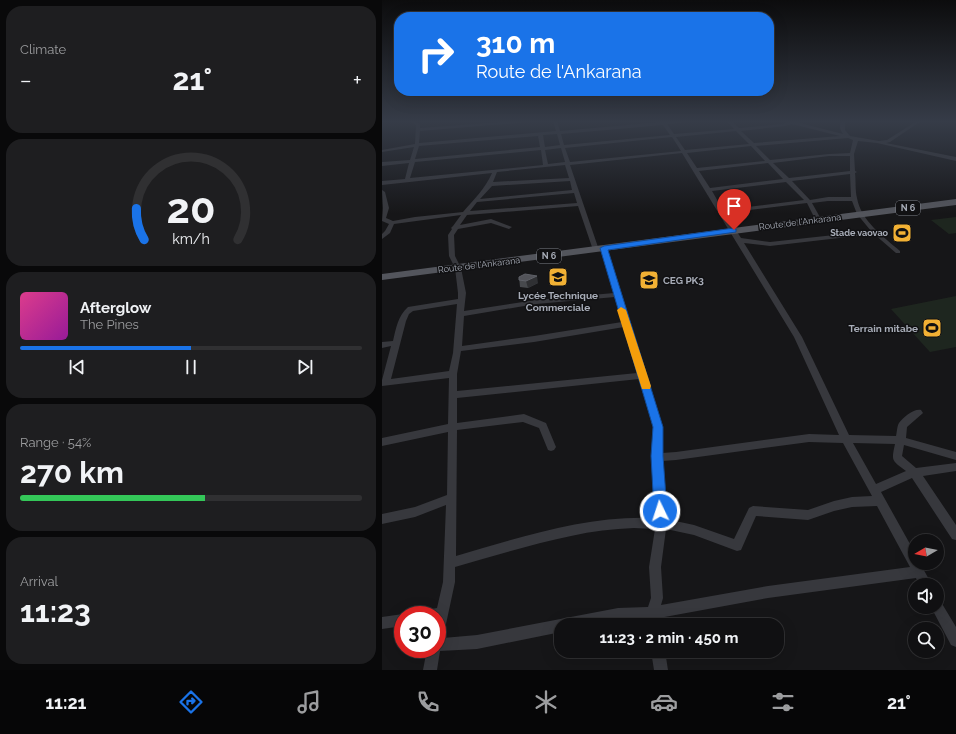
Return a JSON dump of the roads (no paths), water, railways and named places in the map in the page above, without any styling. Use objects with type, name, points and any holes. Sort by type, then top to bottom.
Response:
[{"type":"main road","name":"Route de l'Ankarana","points":[[382,277],[956,202]]},
{"type":"street","points":[[407,180],[415,152]]},
{"type":"street","points":[[382,164],[507,152]]},
{"type":"street","points":[[544,152],[546,166]]},
{"type":"street","points":[[565,152],[576,191],[600,249],[617,296],[643,375],[658,427],[657,456],[661,524],[655,567],[657,598],[653,618]]},
{"type":"street","points":[[382,183],[680,152]]},
{"type":"street","points":[[683,152],[734,230],[798,338],[846,439],[922,578]]},
{"type":"street","points":[[759,152],[786,181],[809,202],[818,219]]},
{"type":"street","points":[[925,152],[956,159]]},
{"type":"street","points":[[696,170],[829,154],[852,154],[854,199],[860,214],[875,232],[898,252]]},
{"type":"street","points":[[440,606],[449,582],[452,498],[453,374],[462,301],[458,268],[452,256],[451,235],[454,228],[465,213],[490,184],[495,171]]},
{"type":"street","points":[[709,190],[854,172]]},
{"type":"street","points":[[490,184],[572,179]]},
{"type":"street","points":[[474,202],[576,191]]},
{"type":"street","points":[[382,192],[387,204],[387,209],[383,219],[392,223],[465,213],[546,208],[581,204]]},
{"type":"street","points":[[722,212],[839,198],[854,199]]},
{"type":"street","points":[[454,228],[491,221],[509,227]]},
{"type":"street","points":[[382,237],[388,232],[392,223]]},
{"type":"street","points":[[739,240],[770,244],[875,232]]},
{"type":"street","points":[[460,314],[536,302],[617,296]]},
{"type":"street","points":[[453,374],[384,382],[402,321],[406,313],[412,309],[462,301]]},
{"type":"street","points":[[457,349],[534,339],[626,324]]},
{"type":"street","points":[[382,345],[396,343]]},
{"type":"street","points":[[453,395],[643,375]]},
{"type":"street","points":[[918,413],[904,425],[897,458],[915,473],[956,535]]},
{"type":"street","points":[[382,442],[453,427],[524,418],[543,426],[551,447]]},
{"type":"street","points":[[657,456],[676,456],[809,438],[900,440],[956,456]]},
{"type":"street","points":[[874,490],[915,473],[956,467]]},
{"type":"street","points":[[382,519],[415,512],[452,498]]},
{"type":"street","points":[[450,563],[572,531],[616,523],[661,524],[694,530],[737,546],[753,511],[808,515],[846,503],[880,501]]},
{"type":"street","points":[[657,618],[768,592],[918,572]]},
{"type":"street","points":[[598,618],[618,614],[646,618]]},
{"type":"street","points":[[618,614],[623,618]]},
{"type":"street","points":[[941,614],[956,640]]},
{"type":"street","points":[[382,623],[394,621]]},
{"type":"street","points":[[446,645],[477,642],[554,627]]},
{"type":"street","points":[[430,670],[432,658]]},
{"type":"street","points":[[659,658],[661,670]]},
{"type":"place","name":"Stade vaovao","points":[[902,233]]},
{"type":"place","name":"Lycée Technique Commerciale","points":[[558,277]]},
{"type":"place","name":"CEG PK3","points":[[649,280]]},
{"type":"place","name":"Terrain mitabe","points":[[932,328]]}]
